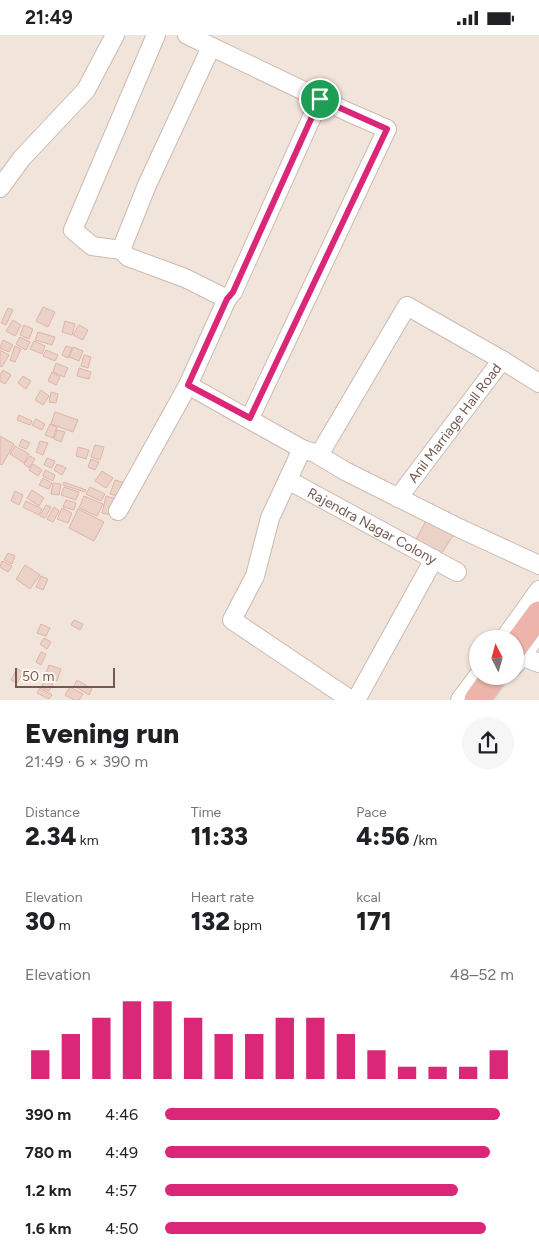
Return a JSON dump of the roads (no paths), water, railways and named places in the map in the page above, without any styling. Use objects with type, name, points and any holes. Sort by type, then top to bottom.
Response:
[{"type":"highway","points":[[524,643],[539,614]]},
{"type":"highway","points":[[477,700],[488,685]]},
{"type":"street","points":[[0,188],[22,158],[86,90],[115,35]]},
{"type":"street","points":[[156,35],[73,230],[92,246],[120,250],[128,257],[185,278],[227,299]]},
{"type":"street","points":[[187,35],[387,129],[250,418]]},
{"type":"street","points":[[120,250],[147,185],[211,47]]},
{"type":"street","points":[[118,511],[188,385],[227,299],[233,292],[320,99]]},
{"type":"street","points":[[319,455],[407,305],[502,360]]},
{"type":"street","name":"Anil Marriage Hall Road","points":[[398,498],[502,360],[539,383]]},
{"type":"street","points":[[188,385],[250,418],[302,449],[319,455],[345,471],[459,529],[539,565]]},
{"type":"street","points":[[302,449],[270,518],[255,576],[232,620],[351,700]]},
{"type":"street","name":"Rajendra Nagar Colony","points":[[288,480],[457,572]]},
{"type":"street","points":[[356,700],[434,559]]},
{"type":"street","points":[[510,630],[539,590]]},
{"type":"street","points":[[524,649],[539,633]]},
{"type":"street","points":[[524,658],[539,663]]},
{"type":"street","points":[[460,700],[471,685]]},
{"type":"street","points":[[489,700],[500,685]]}]
